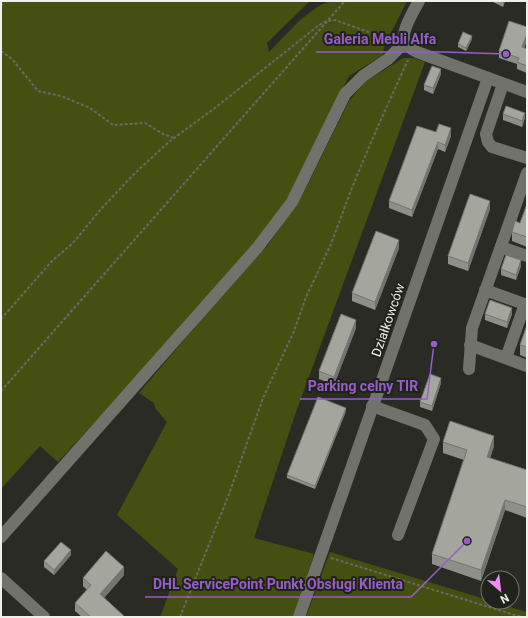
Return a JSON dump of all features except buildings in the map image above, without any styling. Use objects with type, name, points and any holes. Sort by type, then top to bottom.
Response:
[{"type":"street","points":[[419,1],[403,37],[409,46],[417,52],[527,92]]},
{"type":"street","points":[[1,537],[70,461],[258,247],[292,202],[345,94],[363,76],[392,55],[409,46]]},
{"type":"street","name":"Działkowców","points":[[299,617],[488,78]]},
{"type":"street","points":[[503,84],[486,134],[488,142],[492,147],[527,158]]},
{"type":"street","points":[[469,369],[472,328],[527,173]]},
{"type":"street","points":[[500,247],[527,256]]},
{"type":"street","points":[[485,290],[526,304],[506,358]]},
{"type":"street","points":[[470,345],[527,366]]},
{"type":"street","points":[[372,406],[426,425],[434,440],[398,535]]},
{"type":"street","points":[[1,578],[44,617]]},
{"type":"path","points":[[1,6],[5,1]]},
{"type":"path","points":[[1,391],[345,1]]},
{"type":"path","points":[[1,319],[52,261],[73,243],[101,209],[135,173],[174,139],[319,25],[327,21],[335,20],[409,46],[378,126],[353,184],[331,244],[306,297],[294,331],[264,398],[229,494],[180,617]]},
{"type":"path","points":[[1,51],[12,59],[38,91],[61,96],[90,108],[113,125],[145,124],[174,139]]},
{"type":"path","points":[[321,555],[521,617]]},
{"type":"green space","points":[[1,1],[310,1],[267,43],[269,52],[299,21],[317,7],[329,1],[407,1],[384,47],[383,55],[349,76],[286,201],[262,235],[144,369],[58,462],[40,446],[1,489]]},
{"type":"green space","points":[[403,58],[413,58],[425,62],[296,412],[254,538],[314,554],[295,617],[160,617],[178,569],[117,515],[167,422],[155,408],[154,403],[139,393],[214,305],[268,245],[303,194],[349,101],[365,82]]},
{"type":"green space","points":[[330,552],[480,598],[480,610],[520,610],[527,612],[527,617],[306,617]]},
{"type":"place","name":"Galeria Mebli Alfa","points":[[506,54]]},
{"type":"place","name":"Parking celny TIR","points":[[434,344]]},
{"type":"place","name":"DHL ServicePoint Punkt Obsługi Klienta","points":[[467,541]]}]
